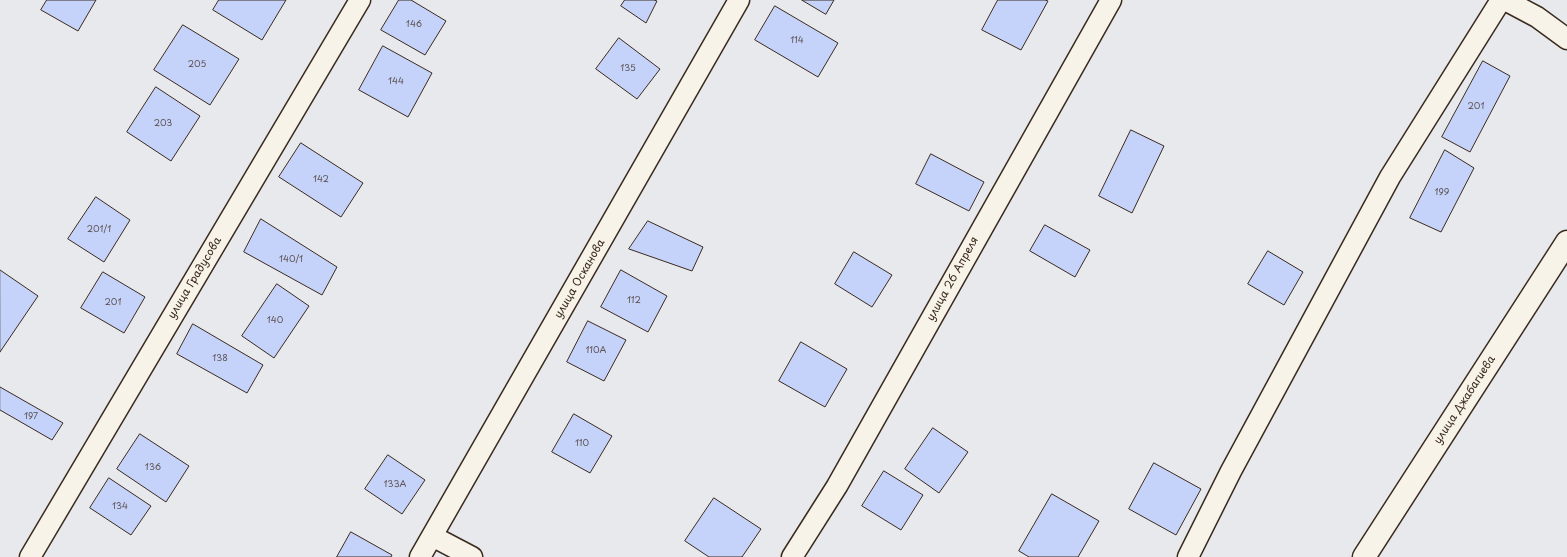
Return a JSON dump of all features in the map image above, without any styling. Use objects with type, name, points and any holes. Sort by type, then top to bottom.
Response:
[{"type":"main road","name":"улица Джабагиева","points":[[1364,557],[1567,242]]},
{"type":"street","name":"улица Градусова","points":[[30,557],[360,0]]},
{"type":"street","name":"улица Осканова","points":[[420,557],[581,279],[739,0]]},
{"type":"street","name":"улица 26 Апреля","points":[[792,557],[837,486],[1110,0]]},
{"type":"street","points":[[1188,557],[1235,464],[1390,177],[1501,0]]},
{"type":"street","points":[[1505,0],[1537,17],[1567,39]]},
{"type":"street","points":[[432,536],[472,557]]},
{"type":"building","points":[[47,0],[96,0],[78,31],[41,10]]},
{"type":"building","points":[[219,0],[286,0],[262,40],[213,10]]},
{"type":"building","points":[[399,0],[411,0],[446,21],[425,55],[381,30]]},
{"type":"building","points":[[625,0],[657,1],[646,23],[621,6]]},
{"type":"building","points":[[802,0],[834,0],[826,14]]},
{"type":"building","points":[[998,0],[1048,1],[1021,50],[982,30]]},
{"type":"building","points":[[775,6],[838,43],[818,77],[755,40]]},
{"type":"building","points":[[183,25],[239,59],[210,105],[154,70]]},
{"type":"building","points":[[619,38],[660,69],[637,99],[596,69]]},
{"type":"building","points":[[383,46],[432,73],[408,117],[359,90]]},
{"type":"building","points":[[1483,61],[1510,76],[1470,152],[1442,137]]},
{"type":"building","points":[[156,87],[200,116],[171,161],[127,132]]},
{"type":"building","points":[[1131,130],[1164,146],[1132,213],[1099,196]]},
{"type":"building","points":[[301,143],[363,183],[341,217],[279,177]]},
{"type":"building","points":[[1445,150],[1474,168],[1441,232],[1410,218]]},
{"type":"building","points":[[931,154],[984,182],[969,211],[916,184]]},
{"type":"building","points":[[96,197],[130,220],[104,262],[68,239]]},
{"type":"building","points":[[261,219],[337,267],[322,295],[244,252]]},
{"type":"building","points":[[648,221],[703,247],[692,271],[629,249]]},
{"type":"building","points":[[1045,225],[1090,250],[1075,277],[1030,251]]},
{"type":"building","points":[[1268,251],[1303,272],[1284,305],[1248,284]]},
{"type":"building","points":[[854,252],[892,275],[872,307],[835,284]]},
{"type":"building","points":[[0,270],[38,296],[0,352]]},
{"type":"building","points":[[621,270],[667,296],[648,332],[601,307]]},
{"type":"building","points":[[103,272],[145,297],[124,333],[81,308]]},
{"type":"building","points":[[277,284],[309,306],[274,358],[242,336]]},
{"type":"building","points":[[588,321],[626,340],[604,381],[567,362]]},
{"type":"building","points":[[193,324],[263,365],[247,393],[177,354]]},
{"type":"building","points":[[801,342],[847,369],[825,407],[779,381]]},
{"type":"building","points":[[0,387],[63,423],[52,440],[0,410]]},
{"type":"building","points":[[574,414],[612,436],[590,473],[552,452]]},
{"type":"building","points":[[933,428],[968,452],[939,493],[905,469]]},
{"type":"building","points":[[140,434],[189,466],[166,502],[117,469]]},
{"type":"building","points":[[388,455],[425,480],[402,514],[365,489]]},
{"type":"building","points":[[1154,463],[1201,489],[1176,535],[1129,509]]},
{"type":"building","points":[[884,471],[923,495],[901,530],[862,506]]},
{"type":"building","points":[[109,478],[151,506],[131,535],[90,508]]},
{"type":"building","points":[[1052,494],[1099,521],[1078,557],[1029,557],[1019,551]]},
{"type":"building","points":[[714,498],[761,529],[742,557],[709,557],[685,541]]},
{"type":"building","points":[[351,532],[392,555],[391,557],[337,557]]}]
